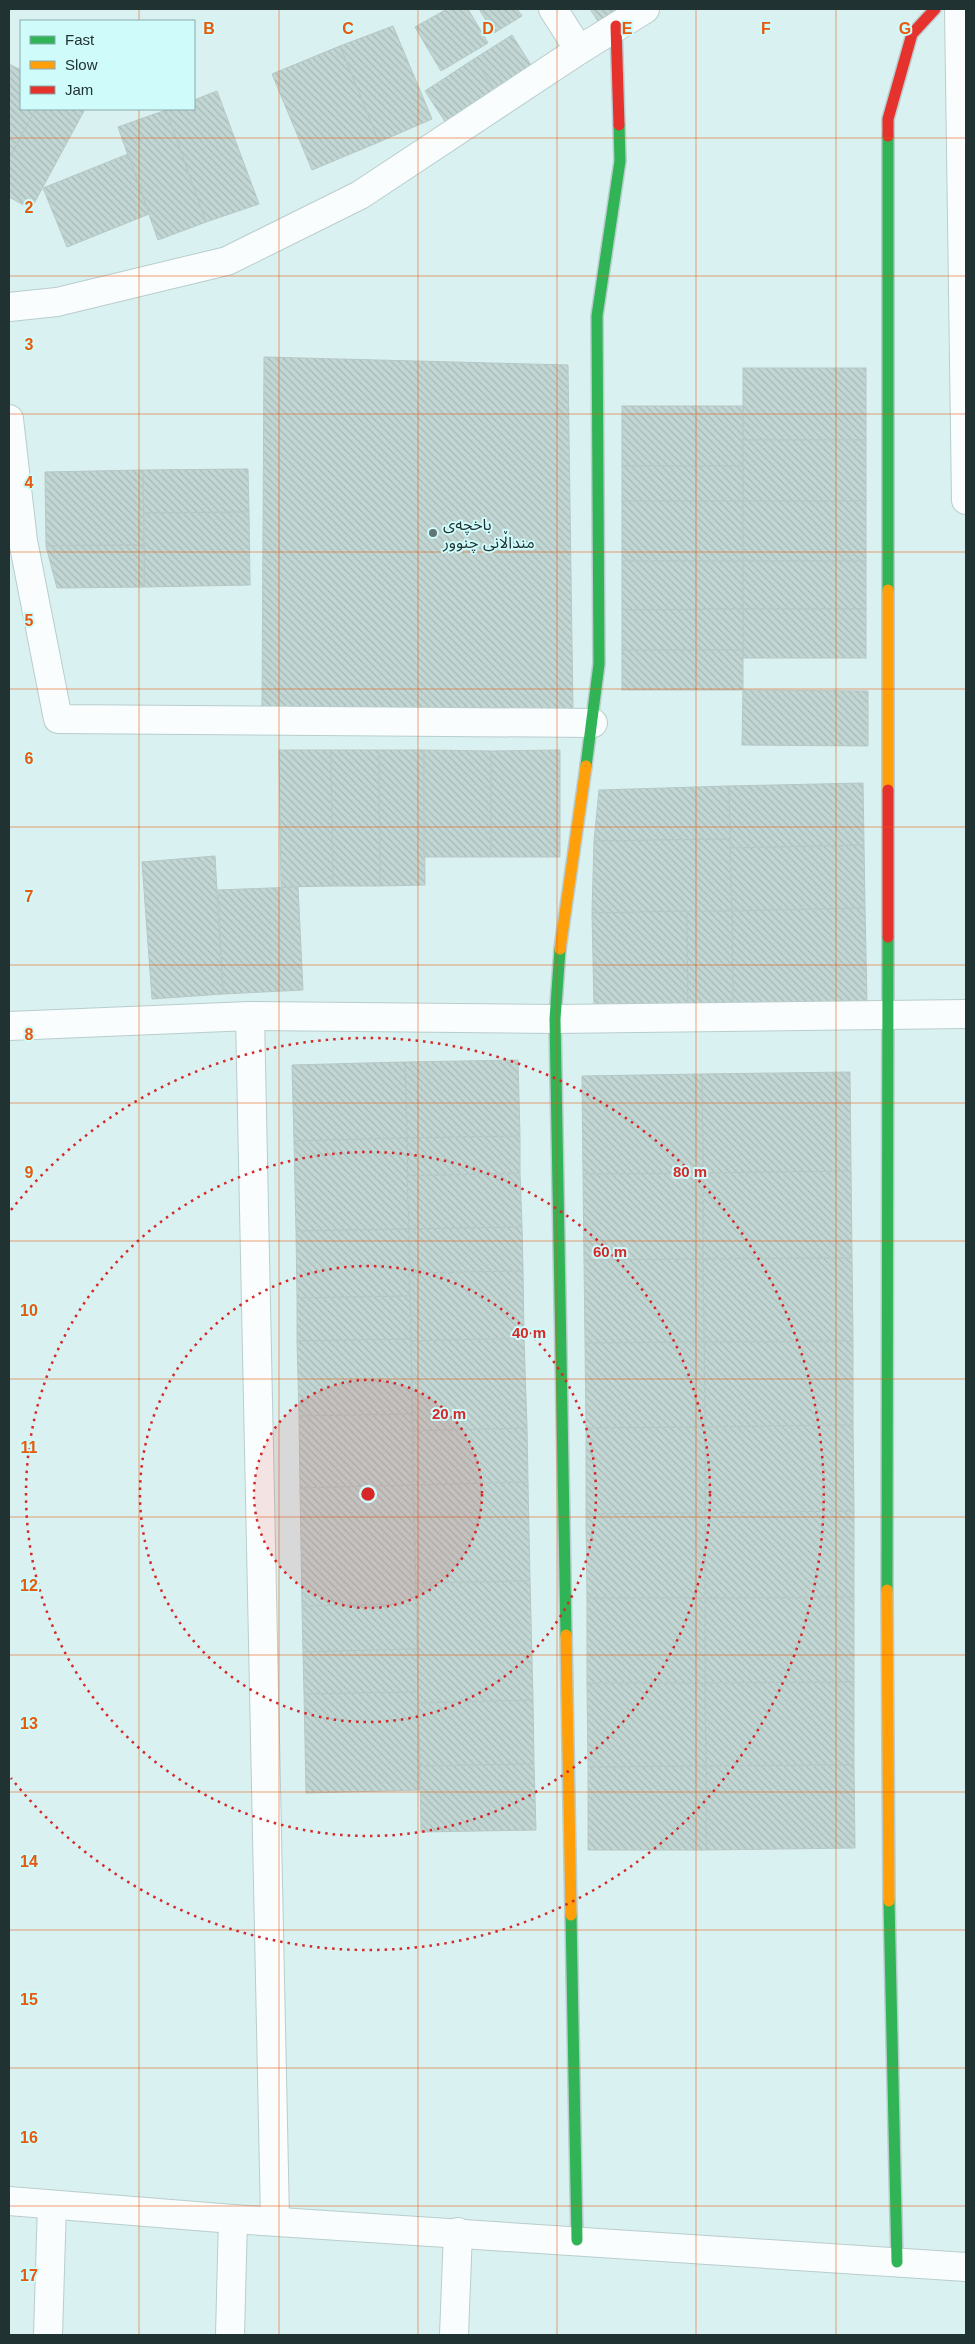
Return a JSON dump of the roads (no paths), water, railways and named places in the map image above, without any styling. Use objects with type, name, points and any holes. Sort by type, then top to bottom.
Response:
[{"type":"street","points":[[553,9],[578,50]]},
{"type":"street","points":[[9,307],[57,302],[227,261],[360,196],[578,50],[645,9]]},
{"type":"street","points":[[897,2262],[887,1793],[888,119],[912,34],[935,9]]},
{"type":"street","points":[[959,9],[966,500]]},
{"type":"street","points":[[577,2240],[555,1019],[561,928],[599,664],[597,316],[620,161],[616,26]]},
{"type":"street","points":[[9,419],[22,541],[58,719],[592,723]]},
{"type":"street","points":[[9,1026],[250,1016],[555,1019],[966,1014]]},
{"type":"street","points":[[250,1016],[275,2220]]},
{"type":"street","points":[[9,2202],[233,2219],[275,2220],[966,2267]]},
{"type":"street","points":[[48,2335],[52,2204]]},
{"type":"street","points":[[230,2335],[233,2219]]},
{"type":"street","points":[[454,2335],[458,2232]]},
{"type":"place","name":"باخچەی منداڵانی چنوور","points":[[433,533]]}]
